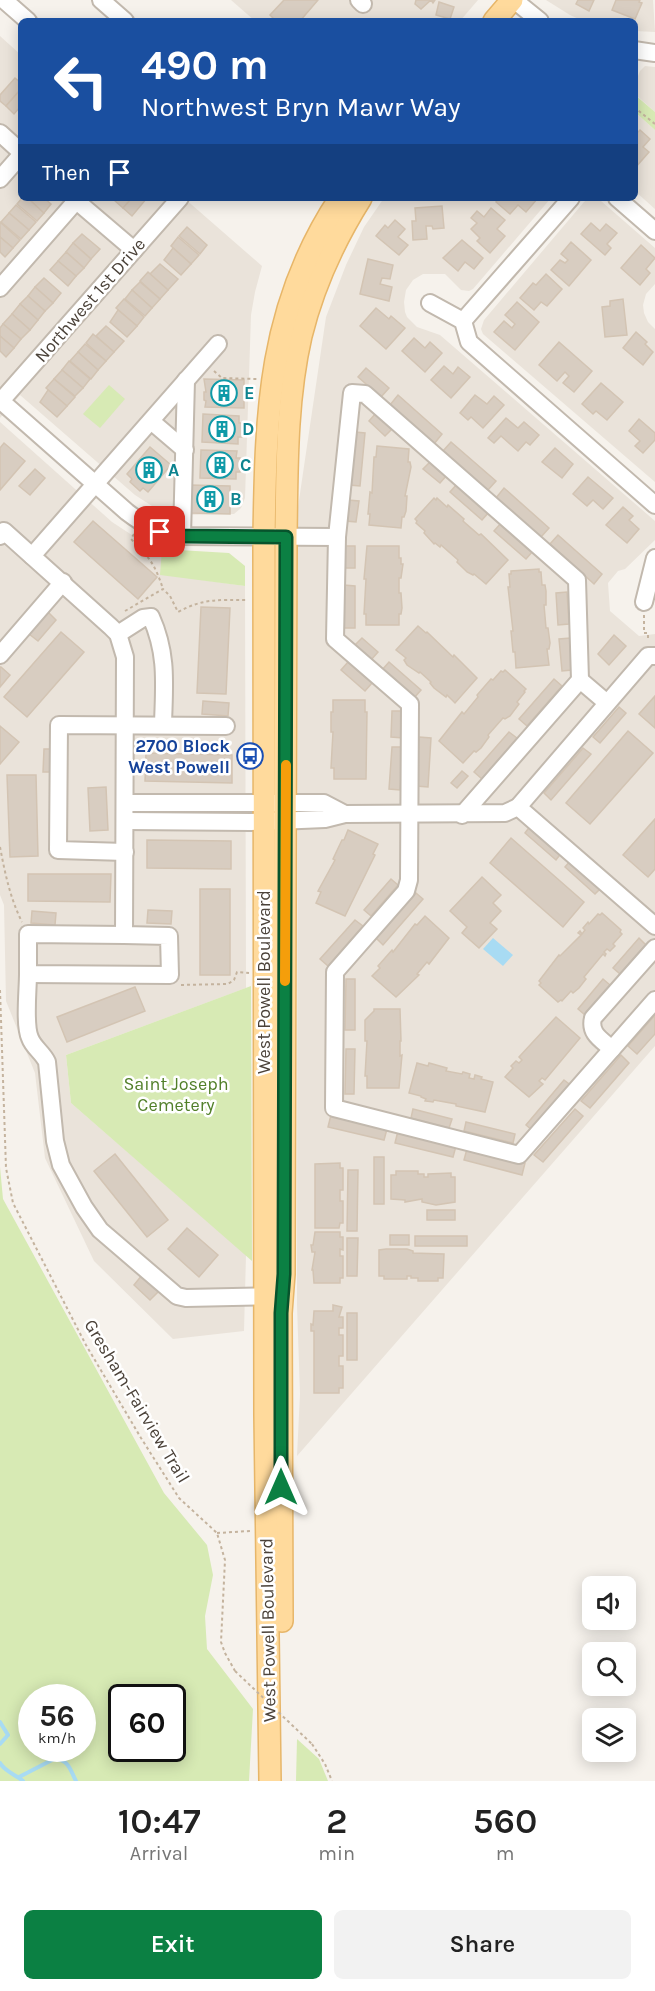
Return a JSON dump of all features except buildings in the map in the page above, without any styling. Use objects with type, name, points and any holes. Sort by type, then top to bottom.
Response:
[{"type":"main road","points":[[497,18],[513,0]]},
{"type":"main road","name":"West Powell Boulevard","points":[[282,1781],[274,1296],[264,973],[266,459],[272,379],[279,340],[302,267],[335,201]]},
{"type":"main road","name":"West Powell Boulevard","points":[[270,1781],[266,1531],[274,1296],[284,1274],[286,537],[291,409],[295,365],[318,280],[359,201]]},
{"type":"street","points":[[0,5],[5,0],[25,18]]},
{"type":"street","points":[[101,0],[122,18]]},
{"type":"street","points":[[513,0],[536,18]]},
{"type":"street","points":[[638,51],[655,53]]},
{"type":"street","points":[[0,133],[18,150]]},
{"type":"street","points":[[0,179],[18,157]]},
{"type":"street","points":[[0,288],[73,201]]},
{"type":"street","points":[[77,201],[134,250]]},
{"type":"street","name":"Northwest 1st Drive","points":[[1,401],[177,201]]},
{"type":"street","points":[[463,321],[568,201]]},
{"type":"street","points":[[620,201],[655,231]]},
{"type":"street","points":[[430,303],[463,321],[469,342],[655,505]]},
{"type":"street","points":[[32,556],[218,344]]},
{"type":"street","points":[[182,536],[186,380]]},
{"type":"street","points":[[462,815],[580,680],[577,580],[365,394],[352,393],[337,537],[335,639],[410,704],[409,880],[406,891],[335,972],[334,1108],[519,1155],[655,1000]]},
{"type":"street","points":[[1,401],[142,524],[170,535],[182,536],[337,537]]},
{"type":"street","points":[[151,422],[184,450]]},
{"type":"street","points":[[0,536],[4,531],[115,630],[125,657],[124,935]]},
{"type":"street","points":[[644,602],[655,558]]},
{"type":"street","points":[[0,655],[63,582]]},
{"type":"street","points":[[115,630],[151,617],[163,648],[164,725]]},
{"type":"street","points":[[126,821],[285,811],[325,819],[345,814],[505,813],[518,807],[648,656],[655,656]]},
{"type":"street","points":[[580,680],[607,703]]},
{"type":"street","points":[[125,852],[58,850],[59,725],[226,726]]},
{"type":"street","points":[[126,803],[264,812]]},
{"type":"street","points":[[518,807],[653,920]]},
{"type":"street","points":[[27,974],[170,975],[169,936],[28,934],[27,974],[28,1030],[30,1040],[47,1062],[55,1142],[62,1165],[84,1208],[100,1230],[177,1296],[186,1298],[274,1296]]},
{"type":"street","points":[[612,1049],[593,1032],[591,1026],[593,1018],[655,948]]},
{"type":"path","points":[[638,110],[655,124]]},
{"type":"path","points":[[203,361],[222,378],[272,379]]},
{"type":"path","points":[[142,524],[131,539],[149,557],[158,571],[163,589],[170,596],[178,612],[205,601],[264,600]]},
{"type":"path","points":[[115,630],[128,608],[163,589]]},
{"type":"path","points":[[0,847],[11,895],[28,934]]},
{"type":"path","points":[[170,975],[179,985],[203,986],[228,984],[234,980],[237,972],[264,973]]},
{"type":"path","name":"Gresham-Fairview Trail","points":[[0,990],[6,1168],[13,1203],[86,1345],[141,1438],[179,1497],[217,1533]]},
{"type":"path","points":[[266,1531],[217,1533],[224,1554],[225,1566],[221,1642],[235,1671],[312,1744],[325,1764],[332,1781]]},
{"type":"shaded area","points":[[231,0],[478,0],[463,18],[252,18]]},
{"type":"shaded area","points":[[546,0],[653,0],[655,32],[638,31],[638,18],[576,18]]},
{"type":"shaded area","points":[[0,36],[18,52],[18,201],[187,201],[262,266],[251,315],[245,498],[241,508],[234,514],[181,515],[152,506],[135,495],[20,395],[0,418]]},
{"type":"shaded area","points":[[645,66],[655,67],[655,112],[638,97],[640,71]]},
{"type":"shaded area","points":[[638,115],[655,130],[655,209],[638,194]]},
{"type":"shaded area","points":[[382,201],[548,201],[473,289],[461,290],[445,274],[423,274],[413,280],[406,290],[405,312],[417,327],[440,335],[655,521],[655,540],[625,569],[618,571],[608,583],[610,611],[639,636],[655,634],[655,1046],[297,1456],[300,1394],[297,1305],[298,507],[326,317],[346,265],[364,227]]},
{"type":"shaded area","points":[[601,201],[655,248],[655,284],[646,294],[643,305],[648,322],[655,329],[655,482],[483,334],[481,329],[484,320],[584,202]]},
{"type":"shaded area","points":[[0,422],[112,522],[141,541],[162,549],[162,574],[245,586],[246,988],[66,1055],[71,1103],[246,1255],[244,1331],[173,1339],[94,1261],[45,1158],[35,1073],[6,1001],[4,905],[0,895]]},
{"type":"green space","points":[[638,97],[655,112],[655,130],[638,115]]},
{"type":"green space","points":[[109,385],[125,399],[100,428],[83,414]]},
{"type":"green space","points":[[162,549],[229,553],[245,566],[245,586],[160,575]]},
{"type":"green space","name":"Saint Joseph Cemetery","points":[[251,986],[252,1261],[71,1103],[66,1055]]},
{"type":"green space","points":[[0,1167],[3,1199],[164,1493],[207,1545],[213,1575],[205,1616],[207,1649],[253,1709],[249,1781],[0,1781]]},
{"type":"green space","points":[[297,1739],[319,1759],[328,1781],[296,1781]]},
{"type":"water","points":[[493,938],[513,955],[503,966],[483,949]]},
{"type":"waterway","points":[[0,1722],[8,1735],[0,1744]]},
{"type":"waterway","points":[[19,1777],[54,1759],[59,1759],[66,1763],[76,1781]]},
{"type":"waterway","points":[[0,1763],[7,1771],[23,1781]]},
{"type":"slow traffic","points":[[285,981],[286,765]]},
{"type":"place","name":"E","points":[[224,393]]},
{"type":"place","name":"D","points":[[222,429]]},
{"type":"place","name":"C","points":[[220,465]]},
{"type":"place","name":"A","points":[[149,470]]},
{"type":"place","name":"B","points":[[210,499]]},
{"type":"place","name":"2700 Block West Powell","points":[[250,756]]},
{"type":"route","points":[[160,532],[182,536],[286,537],[284,1274],[281,1313],[281,1487]]}]
